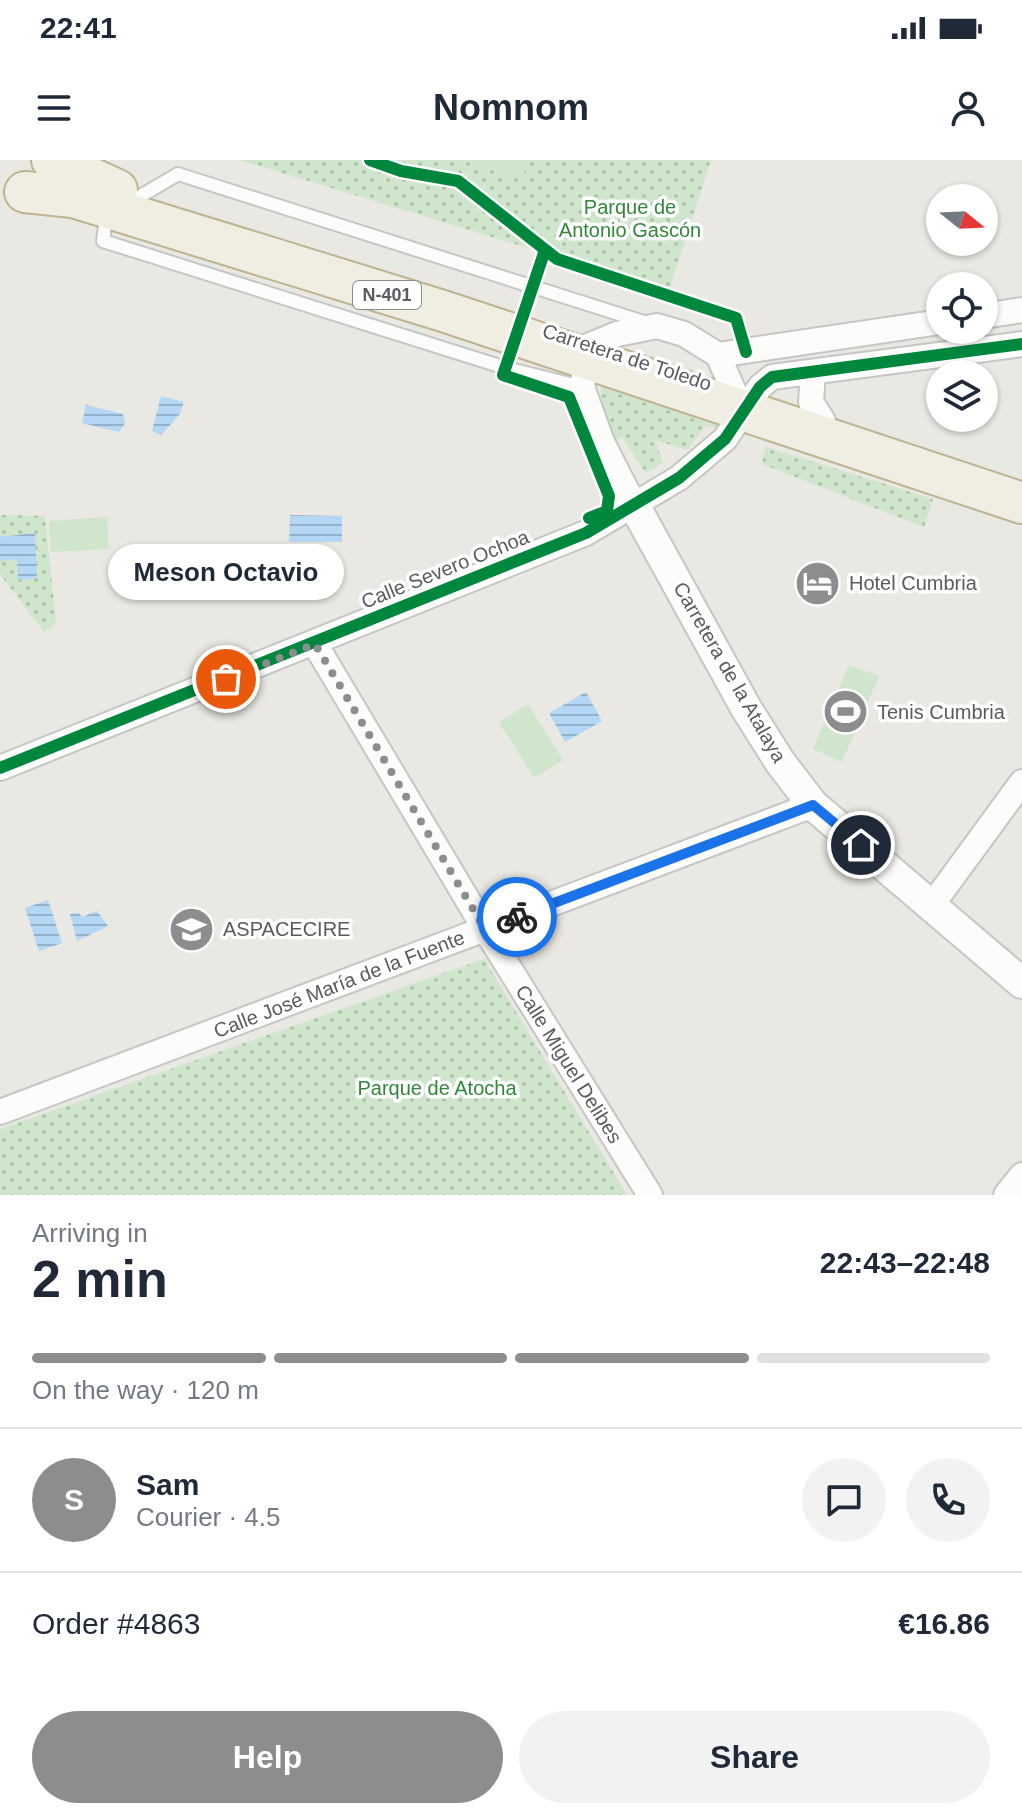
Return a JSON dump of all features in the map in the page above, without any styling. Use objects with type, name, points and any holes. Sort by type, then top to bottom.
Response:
[{"type":"highway","name":"N-401","points":[[52,160],[123,203]]},
{"type":"highway","name":"N-401","points":[[21,185],[73,197],[123,203],[586,363],[751,394],[1022,487]]},
{"type":"highway","name":"N-401","points":[[751,394],[1022,503]]},
{"type":"street","points":[[998,314],[1022,310]]},
{"type":"street","points":[[718,355],[926,324]]},
{"type":"street","points":[[634,505],[602,442],[586,363],[617,334],[657,326],[684,334],[718,355],[751,394],[813,373],[1012,346],[998,326]]},
{"type":"street","points":[[813,373],[811,402],[823,421]]},
{"type":"street","name":"Calle Severo Ochoa","points":[[0,768],[586,533],[679,478],[725,439],[751,394]]},
{"type":"street","name":"Carretera de la Atalaya","points":[[634,505],[746,708],[780,762],[813,805],[1022,983]]},
{"type":"street","name":"Calle Miguel Delibes","points":[[315,644],[485,929],[650,1195]]},
{"type":"street","points":[[932,905],[1022,782]]},
{"type":"street","name":"Calle José María de la Fuente","points":[[0,1112],[813,805]]},
{"type":"street","points":[[1006,1195],[1022,1175]]},
{"type":"lane","points":[[123,203],[178,174],[657,326]]},
{"type":"green space","name":"Parque de Antonio Gascón","points":[[240,160],[711,160],[669,291]]},
{"type":"green space","points":[[462,160],[529,160],[522,180]]},
{"type":"green space","points":[[602,381],[719,420],[717,427],[705,426],[688,450],[655,440],[663,463],[646,473],[622,437],[610,445],[600,402]]},
{"type":"green space","points":[[766,447],[933,499],[924,527],[762,464]]},
{"type":"green space","points":[[0,515],[45,516],[56,623],[44,632],[0,574]]},
{"type":"green space","points":[[107,517],[109,549],[51,552],[49,521]]},
{"type":"green space","name":"Tenis Cumbria","points":[[849,665],[879,676],[842,762],[813,749]]},
{"type":"green space","points":[[528,704],[563,760],[534,778],[499,722]]},
{"type":"green space","name":"Parque de Atocha","points":[[484,959],[627,1195],[0,1195],[0,1129]]},
{"type":"water","points":[[161,396],[184,402],[180,414],[161,435],[152,431]]},
{"type":"water","points":[[86,405],[123,414],[125,423],[119,432],[82,423]]},
{"type":"water","points":[[290,515],[342,516],[342,542],[289,542]]},
{"type":"water","points":[[35,533],[37,578],[18,580],[17,559],[0,561],[0,537]]},
{"type":"water","points":[[586,692],[602,721],[565,742],[549,713]]},
{"type":"water","points":[[48,900],[62,943],[39,951],[25,908]]},
{"type":"water","points":[[97,911],[108,926],[77,941],[70,914],[79,913],[82,917]]},
{"type":"cycle path","points":[[370,160],[401,171],[458,181],[557,259],[736,318],[746,352]]},
{"type":"cycle path","points":[[545,250],[503,375],[569,397],[609,496],[607,511],[589,518]]},
{"type":"cycle path","points":[[0,768],[586,533],[679,478],[725,439],[760,387],[772,377],[1022,344]]},
{"type":"way so far","points":[[226,679],[315,644],[485,929],[517,917]]},
{"type":"place","name":"Hotel Cumbria","points":[[818,583]]},
{"type":"place","name":"Meson Octavio","points":[[226,679]]},
{"type":"place","name":"Tenis Cumbria","points":[[846,712]]},
{"type":"place","name":"ASPACECIRE","points":[[192,929]]},
{"type":"route","points":[[517,917],[813,805],[861,845]]}]
